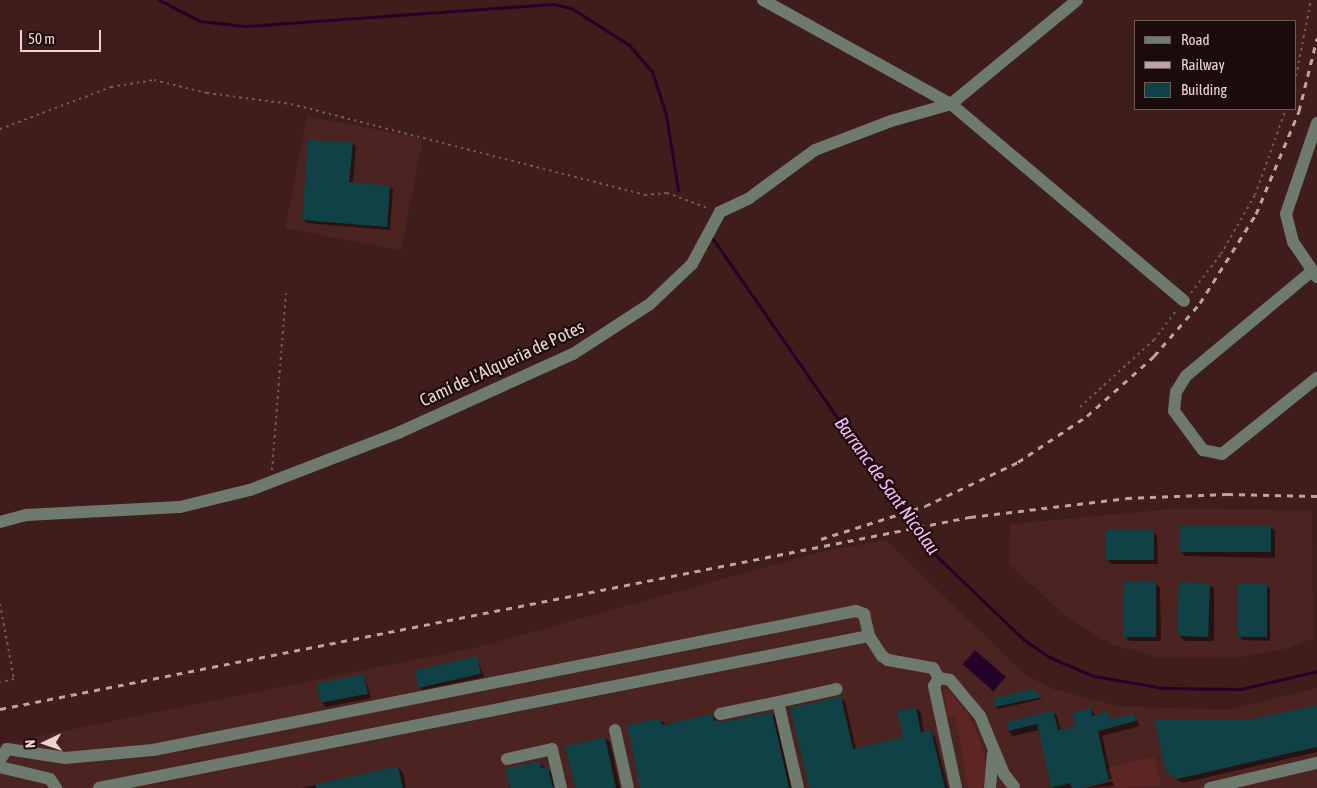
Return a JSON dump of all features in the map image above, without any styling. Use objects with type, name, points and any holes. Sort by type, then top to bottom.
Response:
[{"type":"street","points":[[763,0],[951,104],[1184,301]]},
{"type":"street","points":[[720,212],[748,199],[815,150],[891,121],[951,104],[1077,0]]},
{"type":"street","points":[[1317,123],[1286,214],[1292,242],[1315,274],[1186,376],[1176,392],[1174,411],[1186,431],[1203,450],[1222,454],[1317,378]]},
{"type":"street","name":"Camí de L'Alqueria de Potes","points":[[0,522],[26,515],[180,506],[271,482],[400,432],[573,354],[650,304],[692,264],[720,212]]},
{"type":"street","points":[[0,760],[7,750],[65,758],[153,750],[856,610],[864,614],[869,636],[888,660],[924,664],[933,668],[939,678],[950,680],[972,704],[1004,774],[1016,788]]},
{"type":"street","points":[[99,788],[869,636]]},
{"type":"street","points":[[939,678],[934,686],[956,788]]},
{"type":"street","points":[[720,714],[837,689]]},
{"type":"street","points":[[778,702],[798,788]]},
{"type":"street","points":[[616,730],[628,788]]},
{"type":"street","points":[[990,788],[993,748]]},
{"type":"street","points":[[507,759],[552,749],[561,788]]},
{"type":"street","points":[[1210,788],[1317,763]]},
{"type":"street","points":[[0,767],[50,779],[56,788]]},
{"type":"street","points":[[996,788],[1016,788]]},
{"type":"path","points":[[1297,71],[1311,0]]},
{"type":"path","points":[[0,129],[110,87],[154,80],[207,93],[291,104],[645,195],[667,193],[720,212]]},
{"type":"path","points":[[1080,407],[1154,340],[1222,254],[1255,195],[1286,110]]},
{"type":"path","points":[[271,482],[286,294]]},
{"type":"path","points":[[0,604],[14,679],[0,682]]},
{"type":"shaded area","points":[[307,116],[423,139],[401,250],[285,228]]},
{"type":"shaded area","points":[[1171,509],[1312,510],[1313,638],[1285,649],[1236,658],[1159,658],[1110,644],[1062,613],[1009,564],[1010,524]]},
{"type":"shaded area","points":[[885,540],[1026,675],[1053,689],[1118,706],[1226,710],[1317,688],[1317,788],[0,788],[0,744],[478,647],[820,552]]},
{"type":"shaded area","points":[[975,650],[1006,677],[993,691],[963,664]]},
{"type":"shaded area","points":[[944,689],[948,689],[968,715],[980,741],[988,775],[983,788],[968,788],[957,726],[953,716],[946,717]]},
{"type":"shaded area","points":[[1154,757],[1161,786],[1111,788],[1107,768]]},
{"type":"building","points":[[308,140],[353,142],[349,182],[390,186],[387,227],[302,220]]},
{"type":"building","points":[[1180,525],[1271,525],[1271,552],[1180,552]]},
{"type":"building","points":[[1106,530],[1154,530],[1154,560],[1106,560]]},
{"type":"building","points":[[1124,582],[1156,582],[1156,637],[1124,637]]},
{"type":"building","points":[[1179,582],[1210,583],[1208,637],[1177,636]]},
{"type":"building","points":[[1238,584],[1267,584],[1267,637],[1238,637]]},
{"type":"building","points":[[477,656],[481,674],[419,688],[415,670]]},
{"type":"building","points":[[364,674],[368,694],[321,703],[317,683]]},
{"type":"building","points":[[1032,689],[1042,697],[995,707],[994,698]]},
{"type":"building","points":[[841,696],[853,749],[903,737],[897,711],[916,707],[921,733],[931,730],[945,788],[809,788],[790,708]]},
{"type":"building","points":[[1317,705],[1317,747],[1177,779],[1166,772],[1154,720],[1251,719]]},
{"type":"building","points":[[1091,707],[1092,716],[1107,711],[1110,719],[1134,714],[1136,721],[1098,731],[1109,781],[1081,788],[1072,788],[1070,783],[1051,788],[1037,724],[1007,731],[1007,722],[1053,710],[1058,730],[1075,727],[1072,713]]},
{"type":"building","points":[[772,712],[789,788],[640,788],[627,725],[660,718],[662,725],[712,714],[714,720],[722,722]]},
{"type":"building","points":[[605,737],[616,788],[575,788],[565,746]]},
{"type":"building","points":[[540,761],[541,768],[548,767],[553,788],[510,788],[505,769]]},
{"type":"building","points":[[398,766],[403,788],[316,788],[316,784]]},
{"type":"waterway","name":"Barranc de Sant Nicolau","points":[[159,0],[200,21],[245,26],[553,4],[571,8],[629,45],[652,71],[666,115],[678,190]]},
{"type":"waterway","name":"Barranc de Sant Nicolau","points":[[713,239],[926,546],[1023,639],[1047,656],[1094,676],[1163,688],[1241,689],[1317,671]]},
{"type":"railway","points":[[821,539],[925,506],[1018,462],[1087,416],[1154,356],[1200,303],[1256,214],[1299,111],[1317,38]]},
{"type":"railway","points":[[0,709],[970,517],[1126,498],[1227,494],[1317,496]]}]
